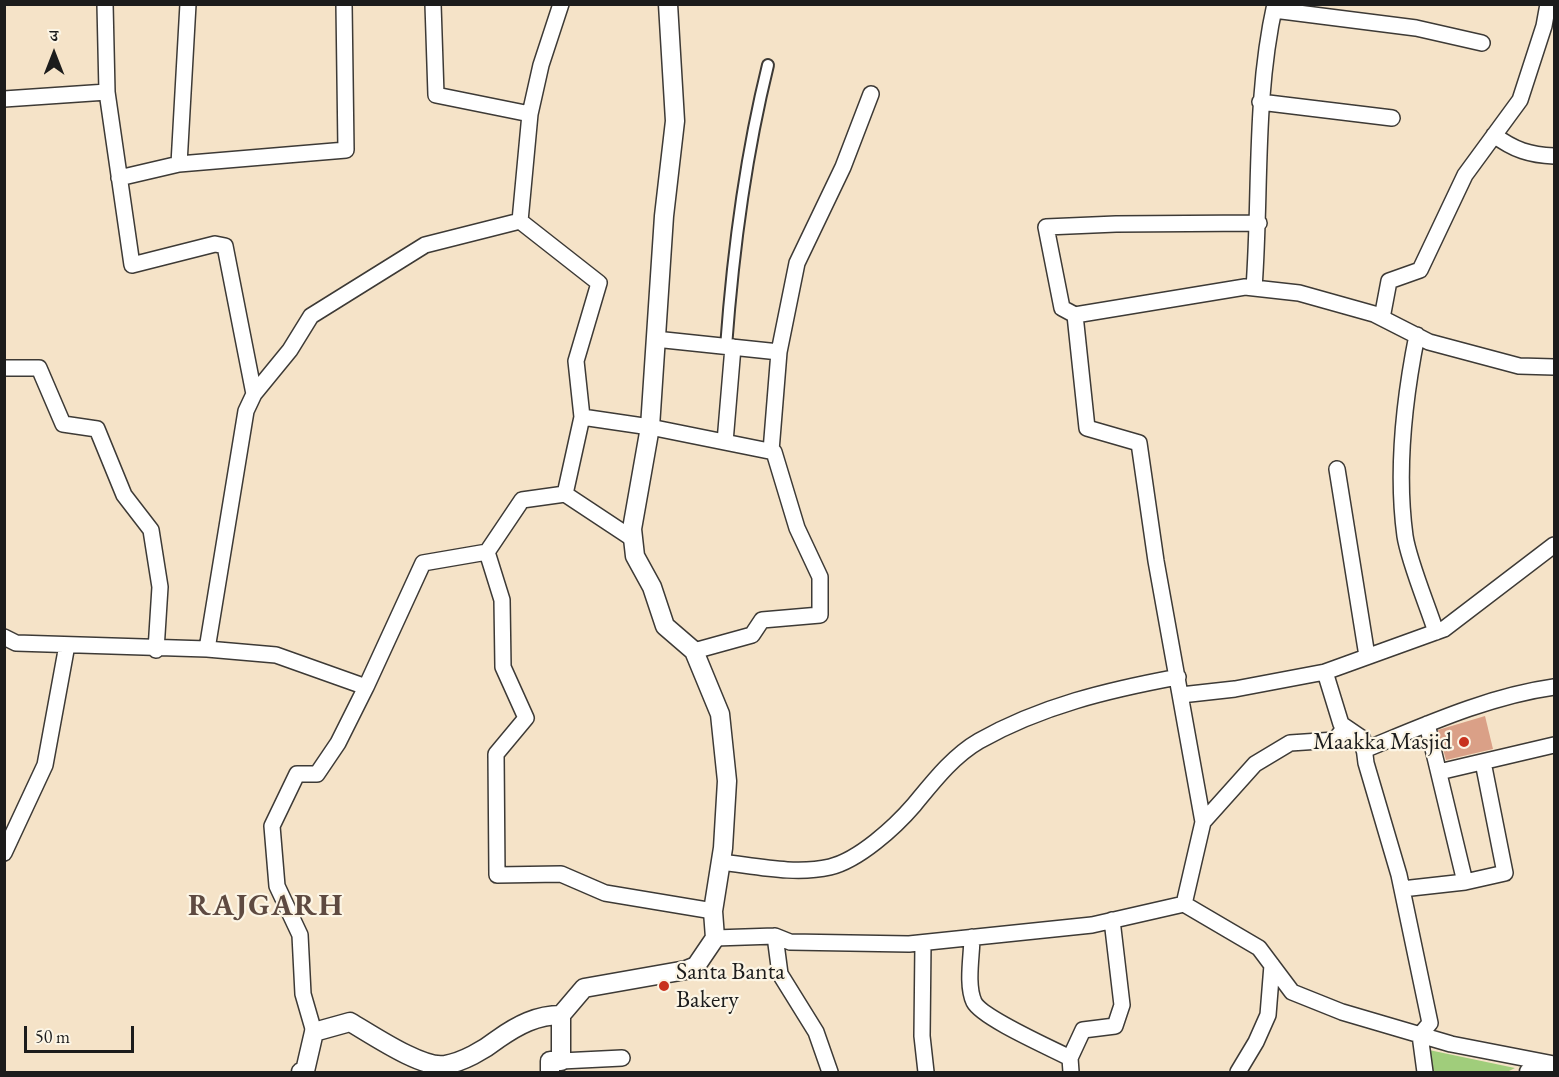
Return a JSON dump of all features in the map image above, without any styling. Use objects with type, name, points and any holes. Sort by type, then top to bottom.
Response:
[{"type":"street","points":[[105,4],[107,92],[132,265],[215,244],[225,246],[254,394]]},
{"type":"street","points":[[178,164],[188,4]]},
{"type":"street","points":[[120,178],[178,164],[346,150],[344,4]]},
{"type":"street","points":[[433,4],[436,95],[530,114]]},
{"type":"street","points":[[520,221],[530,114],[541,65],[561,4]]},
{"type":"street","points":[[622,1058],[556,1067],[561,1015],[584,988],[686,970],[696,966],[715,938],[713,911],[721,862],[727,781],[720,714],[694,651],[665,626],[652,587],[634,556],[633,518],[650,427],[664,216],[675,122],[668,4]]},
{"type":"street","points":[[1382,318],[1389,281],[1420,270],[1465,175],[1520,100],[1544,26],[1548,4]]},
{"type":"street","points":[[1254,288],[1258,223],[1260,102],[1275,7],[1416,28],[1482,44]]},
{"type":"street","points":[[725,442],[729,347],[740,200],[768,65]]},
{"type":"street","points":[[4,99],[107,92]]},
{"type":"street","points":[[771,451],[779,352],[796,263],[843,167],[871,94]]},
{"type":"street","points":[[1260,102],[1392,118]]},
{"type":"street","points":[[1494,135],[1509,147],[1530,155],[1554,156]]},
{"type":"street","points":[[207,649],[246,411],[254,394],[290,350],[311,316],[425,245],[520,221]]},
{"type":"street","points":[[520,221],[599,283],[576,361],[582,417],[565,494]]},
{"type":"street","points":[[1258,223],[1046,227],[1062,308],[1075,315],[1245,287],[1299,293],[1382,318],[1429,342],[1519,366],[1554,368]]},
{"type":"street","points":[[1075,315],[1087,428],[1139,442],[1156,561],[1203,822],[1184,904]]},
{"type":"street","points":[[1417,336],[1406,388],[1402,478],[1406,537],[1436,632]]},
{"type":"street","points":[[655,339],[779,352]]},
{"type":"street","points":[[4,368],[39,368],[63,424],[97,429],[124,495],[151,530],[160,587],[156,650]]},
{"type":"street","points":[[582,417],[650,427],[774,452],[797,528],[820,577],[820,615],[762,620],[752,635],[694,651]]},
{"type":"street","points":[[1337,469],[1367,656]]},
{"type":"street","points":[[301,1072],[305,1071],[314,1032],[303,993],[300,935],[277,886],[272,826],[297,774],[317,774],[338,743],[423,563],[487,552],[522,500],[565,494],[633,539]]},
{"type":"street","points":[[1181,695],[1235,689],[1325,672],[1444,629],[1554,545]]},
{"type":"street","points":[[487,552],[502,600],[503,667],[526,718],[496,754],[497,875],[561,874],[605,893],[713,911]]},
{"type":"street","points":[[4,637],[16,643],[156,650],[207,649],[276,655],[366,687]]},
{"type":"street","points":[[4,853],[45,765],[67,645]]},
{"type":"street","points":[[1325,672],[1341,724],[1362,739],[1401,889],[1431,1023],[1420,1035]]},
{"type":"street","points":[[721,862],[784,869],[831,866],[873,844],[890,830],[944,769],[977,742],[1054,706],[1114,689],[1178,677]]},
{"type":"street","points":[[1364,750],[1427,724],[1530,690],[1554,687]]},
{"type":"street","points":[[1427,724],[1465,882]]},
{"type":"street","points":[[1203,822],[1255,764],[1290,743],[1335,740],[1346,727]]},
{"type":"street","points":[[1439,772],[1554,745]]},
{"type":"street","points":[[1401,889],[1465,882],[1505,873],[1483,762]]},
{"type":"street","points":[[715,938],[775,936],[790,942],[923,943],[1092,925],[1184,904],[1259,948],[1292,992],[1342,1012],[1420,1035],[1554,1066]]},
{"type":"street","points":[[972,937],[971,987],[974,1002],[988,1016],[1071,1065],[1083,1030],[1115,1026],[1122,1005],[1112,920]]},
{"type":"street","points":[[775,936],[780,974],[816,1032],[830,1072]]},
{"type":"street","points":[[923,943],[922,1036],[926,1072]]},
{"type":"street","points":[[1238,1072],[1256,1042],[1268,1015],[1272,964]]},
{"type":"street","points":[[314,1032],[351,1022],[411,1057],[444,1066],[486,1048],[514,1028],[543,1015],[561,1015]]},
{"type":"street","points":[[1420,1035],[1425,1072]]},
{"type":"street","points":[[1529,1072],[1554,1066]]},
{"type":"green space","points":[[1429,1050],[1515,1068],[1507,1072],[1431,1072]]},
{"type":"building","name":"Maakka Masjid","points":[[1485,716],[1493,749],[1446,760],[1438,730]]},
{"type":"place","name":"Maakka Masjid","points":[[1464,742]]},
{"type":"place","name":"Santa Banta Bakery","points":[[664,986]]},
{"type":"district","name":"RAJGARH","points":[[266,907]]}]
